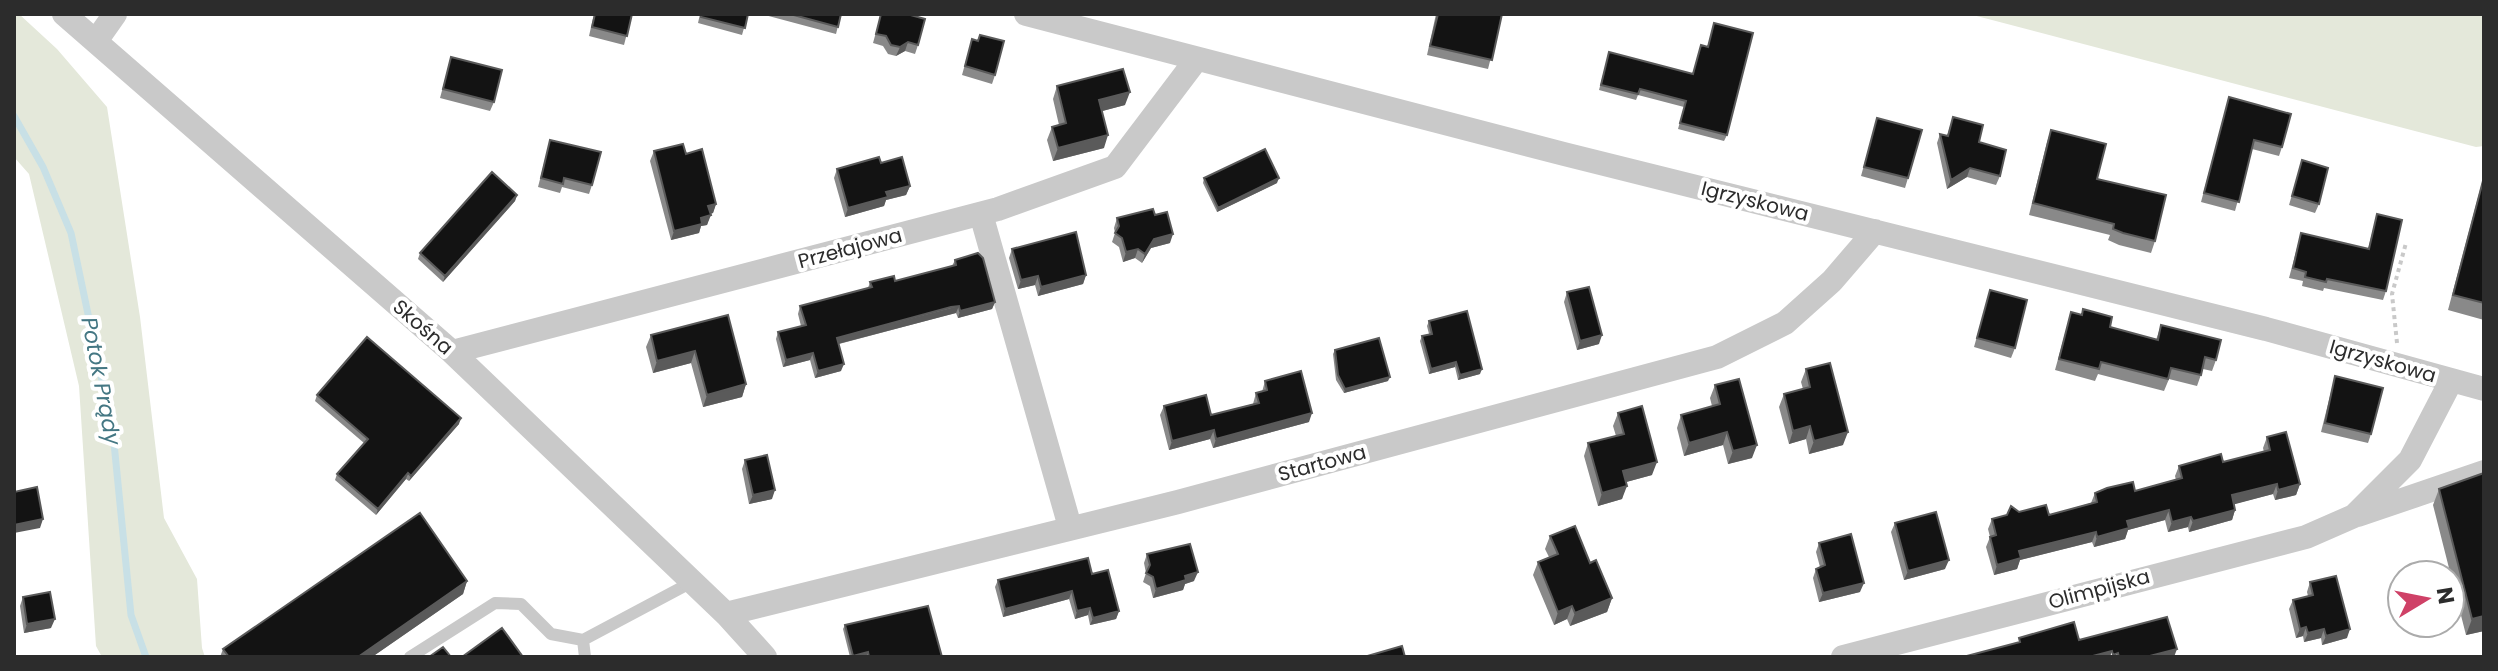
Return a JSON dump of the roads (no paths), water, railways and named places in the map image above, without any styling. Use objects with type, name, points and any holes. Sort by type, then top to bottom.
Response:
[{"type":"street","name":"Skośna","points":[[64,14],[452,352],[726,614],[765,657]]},
{"type":"street","points":[[96,41],[115,14]]},
{"type":"street","name":"Igrzyskowa","points":[[1026,14],[2484,389]]},
{"type":"street","name":"Przełajowa","points":[[452,352],[981,214],[1115,167],[1196,60]]},
{"type":"street","points":[[981,214],[1070,527]]},
{"type":"street","name":"Startowa","points":[[726,614],[1178,502],[1717,357],[1785,323],[1832,281],[1875,231]]},
{"type":"street","name":"Olimpijska","points":[[2354,516],[2410,460],[2451,381]]},
{"type":"street","name":"Olimpijska","points":[[1843,657],[2306,537],[2354,516],[2484,472]]},
{"type":"lane","points":[[410,657],[495,603],[521,604],[551,634],[583,640],[692,582]]},
{"type":"lane","points":[[583,640],[585,657]]},
{"type":"waterway","name":"Potok Prądy","points":[[14,116],[43,167],[71,233],[113,433],[131,615],[146,657]]}]
